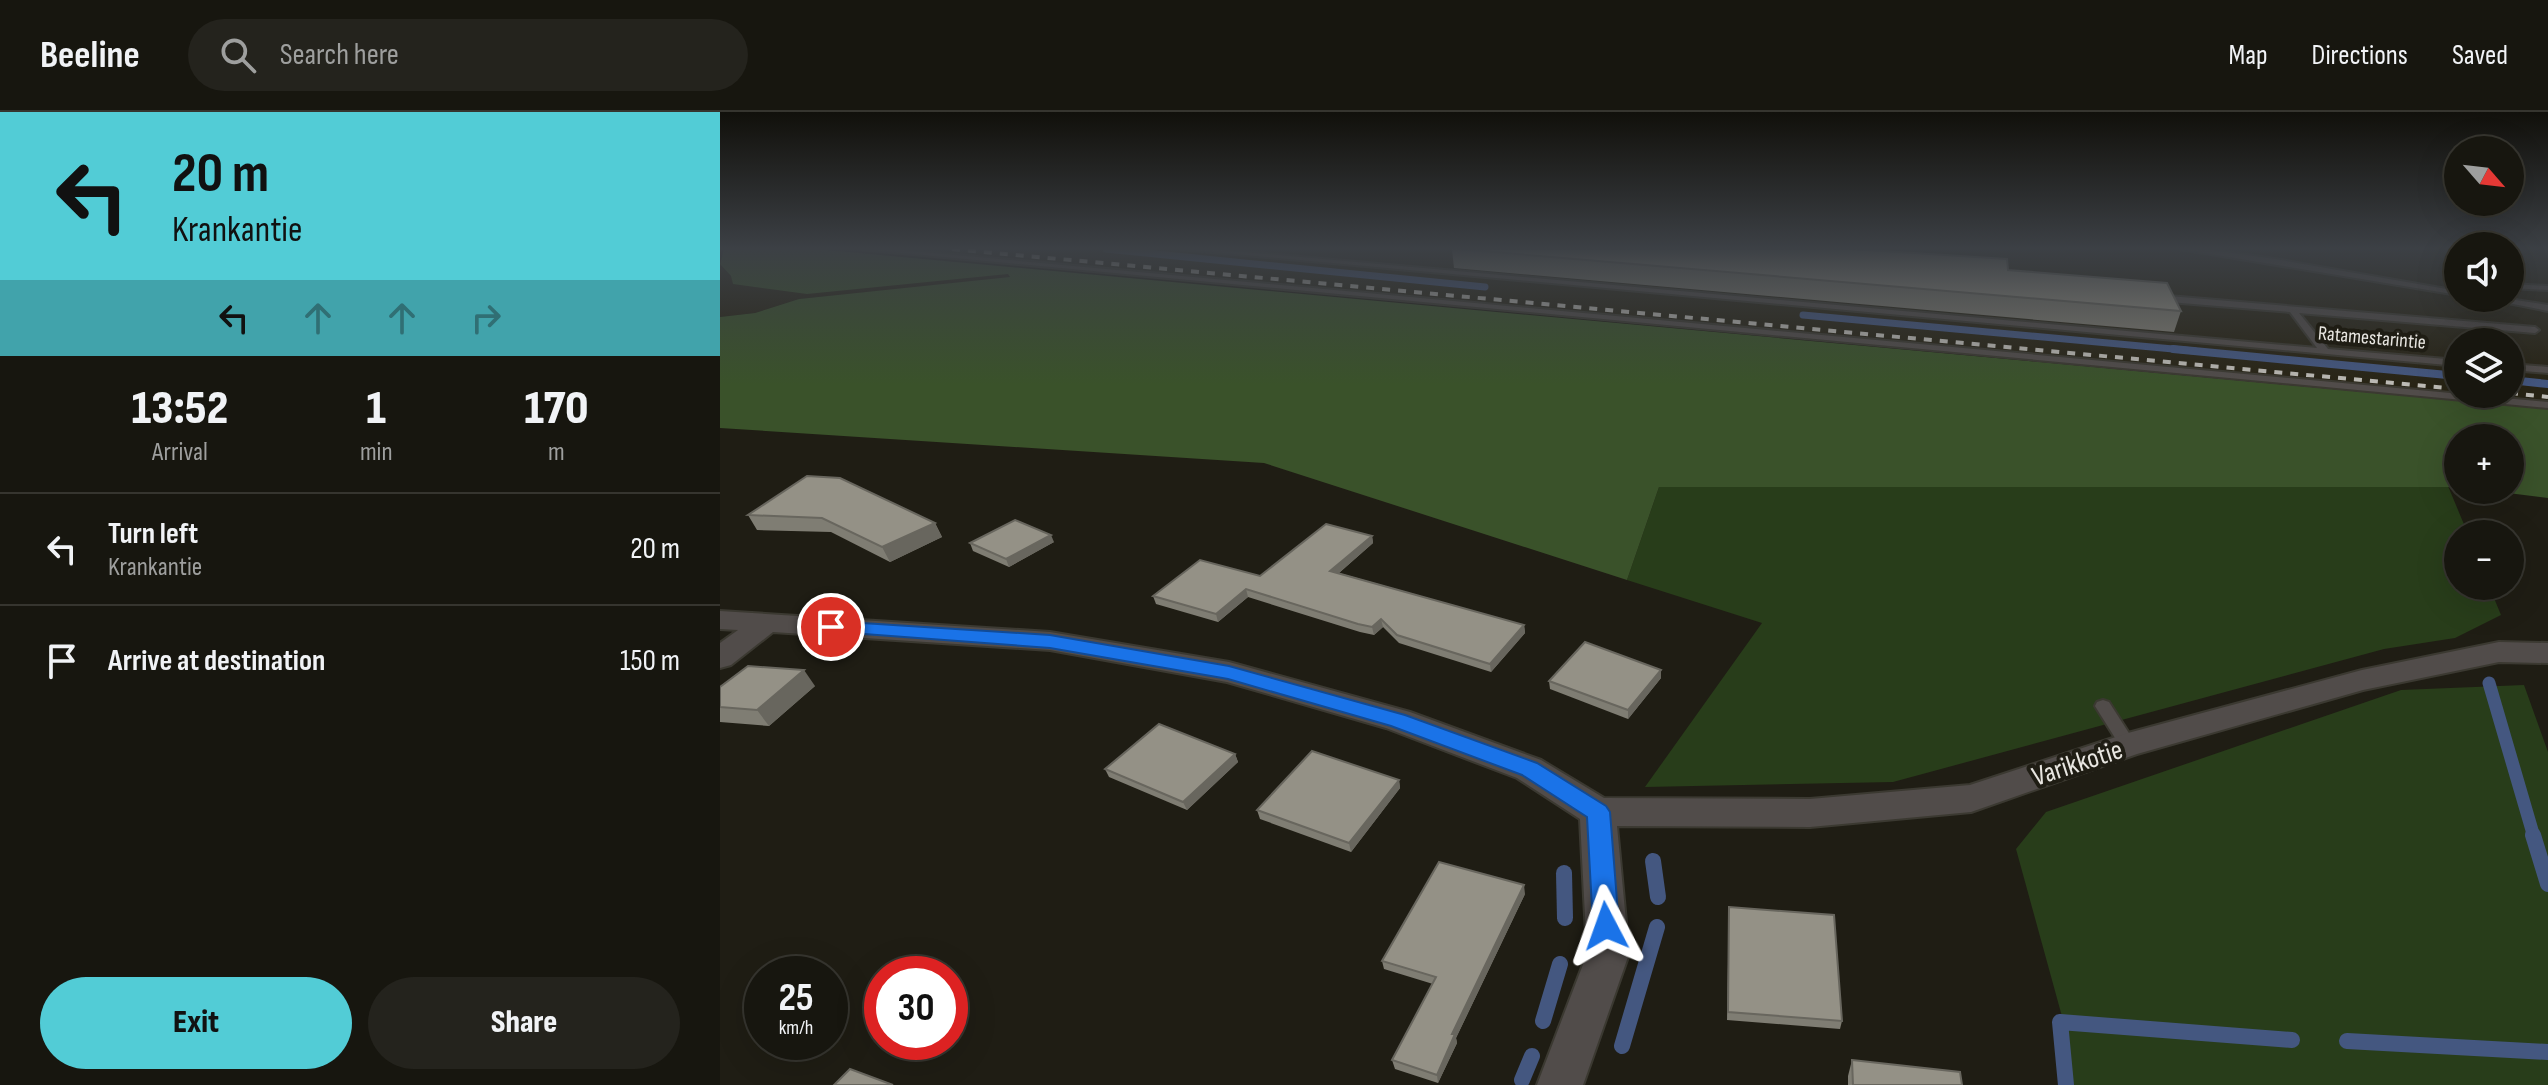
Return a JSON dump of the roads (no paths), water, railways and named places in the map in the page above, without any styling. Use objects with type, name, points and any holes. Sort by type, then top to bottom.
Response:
[{"type":"street","points":[[720,620],[1050,641],[1229,672],[1398,720],[1529,769],[1598,812],[1608,954],[1560,1085]]},
{"type":"street","points":[[720,658],[768,622]]},
{"type":"street","name":"Varikkotie","points":[[1598,812],[1810,813],[1971,798],[2128,745],[2362,680],[2499,652],[2548,653]]},
{"type":"lane","points":[[1354,294],[2548,405]]},
{"type":"lane","name":"Ratamestarintie","points":[[1702,294],[2444,362]]},
{"type":"lane","points":[[2141,296],[2535,330]]},
{"type":"lane","points":[[2524,304],[2548,308]]},
{"type":"lane","points":[[2291,308],[2325,351]]},
{"type":"lane","points":[[2524,368],[2548,370]]},
{"type":"lane","points":[[2103,706],[2128,745]]},
{"type":"waterway","points":[[1803,315],[2195,351]]},
{"type":"waterway","points":[[2173,349],[2444,375]]},
{"type":"waterway","points":[[2524,381],[2548,384]]},
{"type":"waterway","points":[[2489,683],[2534,837]]},
{"type":"waterway","points":[[2533,835],[2548,884]]},
{"type":"waterway","points":[[1653,861],[1658,897]]},
{"type":"waterway","points":[[1564,873],[1565,918]]},
{"type":"waterway","points":[[1622,1046],[1657,927]]},
{"type":"waterway","points":[[1543,1021],[1560,964]]},
{"type":"waterway","points":[[2066,1085],[2060,1022],[2292,1040]]},
{"type":"waterway","points":[[2347,1041],[2548,1052]]},
{"type":"waterway","points":[[1522,1080],[1532,1056]]},
{"type":"railway","points":[[1440,294],[2444,388]]},
{"type":"railway","points":[[2524,394],[2548,397]]}]
